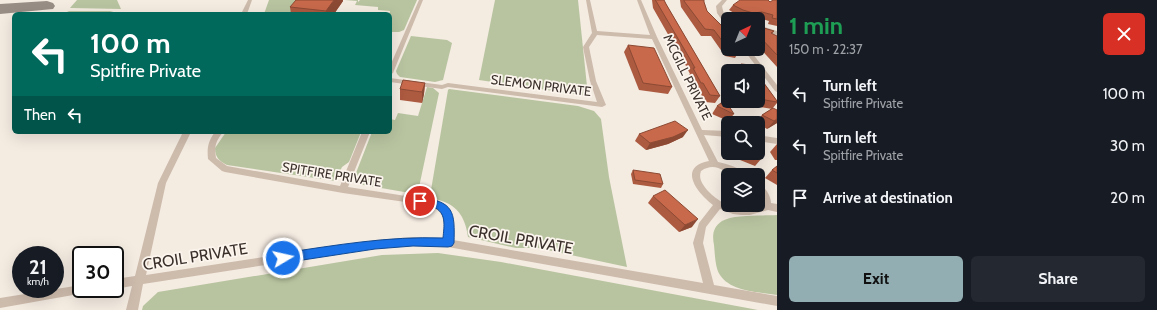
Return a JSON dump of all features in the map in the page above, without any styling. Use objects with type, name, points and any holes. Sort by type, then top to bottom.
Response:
[{"type":"street","points":[[245,12],[250,0]]},
{"type":"street","points":[[392,68],[421,0]]},
{"type":"street","points":[[588,0],[595,33],[654,37]]},
{"type":"street","name":"MCGILL PRIVATE","points":[[639,0],[654,37],[715,165]]},
{"type":"street","points":[[721,14],[719,6],[724,0]]},
{"type":"street","points":[[765,29],[777,33]]},
{"type":"street","name":"SLEMON PRIVATE","points":[[392,80],[442,88],[448,85],[602,104],[593,81],[586,47],[595,33]]},
{"type":"street","points":[[751,56],[777,90]]},
{"type":"street","points":[[700,132],[721,134]]},
{"type":"street","points":[[132,310],[162,184],[186,134]]},
{"type":"street","name":"SPITFIRE PRIVATE","points":[[217,134],[212,140],[212,159],[226,169],[343,190],[435,203],[444,209],[449,220],[448,243]]},
{"type":"street","points":[[343,190],[365,134]]},
{"type":"street","points":[[765,139],[777,141]]},
{"type":"street","points":[[727,168],[715,165],[703,166],[696,173],[696,178],[704,193],[718,205],[744,212],[753,212],[767,206],[777,208]]},
{"type":"street","points":[[765,196],[767,199],[767,206]]},
{"type":"street","points":[[710,289],[698,242],[702,226],[718,205]]},
{"type":"street","name":"CROIL PRIVATE","points":[[124,282],[375,244],[413,242],[448,243],[777,301]]},
{"type":"street","points":[[0,303],[72,291]]},
{"type":"green space","points":[[77,0],[117,0],[121,9],[70,8]]},
{"type":"green space","points":[[269,0],[304,0],[294,12],[265,12]]},
{"type":"green space","points":[[345,0],[358,0],[358,2],[360,0],[417,0],[404,30],[399,32],[392,32],[392,12],[378,10],[378,7],[355,5],[357,1]]},
{"type":"green space","points":[[495,0],[578,0],[588,96],[479,80]]},
{"type":"green space","points":[[110,11],[114,12],[67,12]]},
{"type":"green space","points":[[411,36],[447,40],[452,43],[443,80],[435,82],[400,77],[397,74],[396,71]]},
{"type":"green space","points":[[427,87],[433,88],[439,93],[418,192],[415,194],[358,184],[354,178],[371,134],[392,134],[392,119],[395,120],[398,113],[418,116]]},
{"type":"green space","points":[[449,89],[578,106],[594,111],[601,119],[609,177],[627,267],[538,248],[516,248],[468,237],[465,223],[459,212],[449,204],[435,199],[431,190]]},
{"type":"green space","points":[[225,134],[360,134],[349,162],[342,167],[335,181],[227,165],[218,158],[215,148]]},
{"type":"green space","points":[[777,215],[777,295],[738,288],[725,281],[717,269],[713,238],[714,232],[719,223],[733,217]]},
{"type":"green space","points":[[438,253],[501,262],[758,310],[142,310],[143,306],[158,292],[382,255]]},
{"type":"building","points":[[296,0],[334,0],[326,11],[290,7]]},
{"type":"building","points":[[655,0],[664,0],[720,96],[710,95],[703,83],[701,83],[693,68],[695,68]]},
{"type":"building","points":[[704,0],[707,11],[721,25],[721,40],[714,30],[705,29],[684,1]]},
{"type":"building","points":[[740,0],[768,0],[770,2],[777,0],[777,19],[772,18],[773,15],[765,12],[750,12],[733,5]]},
{"type":"building","points":[[765,28],[774,31],[771,33],[777,36],[777,55],[765,42]]},
{"type":"building","points":[[628,45],[654,48],[672,87],[643,83]]},
{"type":"building","points":[[403,80],[425,83],[422,92],[400,89]]},
{"type":"building","points":[[765,85],[777,101],[765,100]]},
{"type":"building","points":[[721,108],[730,108],[734,114]]},
{"type":"building","points":[[773,108],[777,110],[777,119],[774,121],[762,115]]},
{"type":"building","points":[[675,121],[688,130],[673,137],[650,143],[639,134]]},
{"type":"building","points":[[777,166],[777,173],[772,170]]},
{"type":"building","points":[[633,170],[660,174],[663,184],[635,180]]},
{"type":"building","points":[[665,190],[698,219],[685,225],[653,196]]},
{"type":"taxiway","points":[[0,9],[47,6]]},
{"type":"route","points":[[283,258],[375,244],[413,242],[448,243],[449,220],[444,209],[435,203],[420,201]]}]
